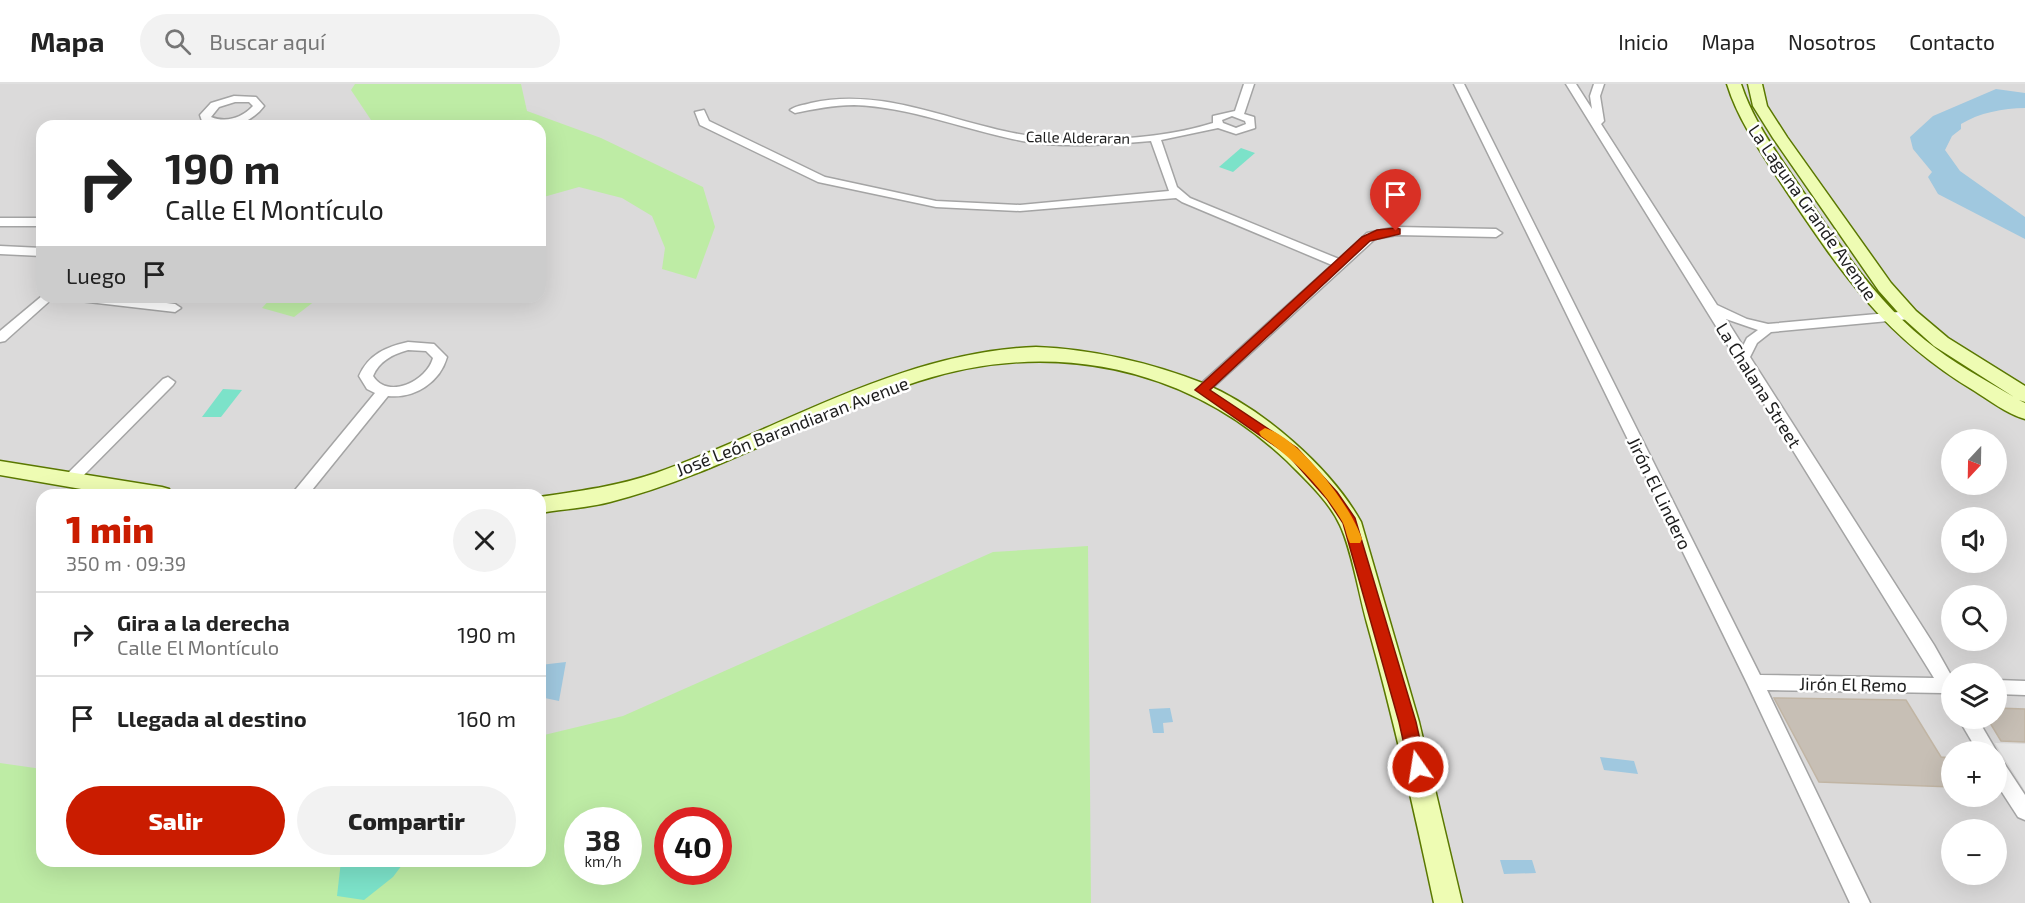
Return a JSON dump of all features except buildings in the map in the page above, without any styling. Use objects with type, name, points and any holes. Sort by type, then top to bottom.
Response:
[{"type":"street","points":[[1239,114],[1249,84]]},
{"type":"street","name":"Jirón El Lindero","points":[[1459,84],[1755,682],[1860,903]]},
{"type":"street","name":"La Chalana Street","points":[[1572,84],[1941,673]]},
{"type":"street","points":[[1599,84],[1595,96],[1600,127]]},
{"type":"street","name":"La Laguna Grande Avenue","points":[[1734,84],[1739,104],[1759,136],[1860,285],[1888,317],[1928,351],[2025,412]]},
{"type":"street","name":"La Laguna Grande Avenue","points":[[1755,84],[1760,106],[1780,138],[1885,287],[1910,315],[1941,342],[2025,395]]},
{"type":"street","name":"Calle Alderaran","points":[[795,110],[825,101],[862,96],[902,102],[1032,139],[1121,140],[1155,137],[1218,125]]},
{"type":"street","points":[[700,112],[704,123],[822,180],[936,204],[1020,208],[1178,194]]},
{"type":"street","points":[[1239,114],[1252,122],[1248,129],[1229,130],[1218,125],[1217,118],[1220,115],[1239,114]]},
{"type":"street","points":[[1155,137],[1172,188],[1178,194],[1196,204],[1340,264]]},
{"type":"street","points":[[0,222],[36,222]]},
{"type":"street","points":[[1202,390],[1366,239],[1383,232],[1496,233]]},
{"type":"street","points":[[0,250],[36,252]]},
{"type":"street","points":[[0,338],[41,303]]},
{"type":"street","points":[[128,303],[175,309]]},
{"type":"street","points":[[1710,307],[1737,320],[1768,328],[1910,315]]},
{"type":"street","points":[[0,323],[15,326]]},
{"type":"street","points":[[1743,359],[1752,341],[1768,328]]},
{"type":"street","points":[[304,489],[385,392],[408,389],[429,379],[440,364],[436,351],[429,347],[408,346],[384,354],[375,361],[366,376],[368,383],[385,392]]},
{"type":"street","name":"José León Barandiaran Avenue","points":[[546,504],[611,494],[673,473],[836,405],[936,370],[1018,354],[1064,356],[1119,364],[1202,390],[1293,452],[1332,495],[1350,522],[1407,722],[1448,903]]},
{"type":"street","points":[[70,480],[168,382]]},
{"type":"street","points":[[0,468],[125,489]]},
{"type":"street","name":"Jirón El Remo","points":[[1755,682],[1941,689]]},
{"type":"street","points":[[2007,687],[2025,688]]},
{"type":"street","points":[[2007,783],[2025,811]]},
{"type":"shaded area","points":[[0,84],[2025,84],[2025,903],[0,903]]},
{"type":"shaded area","points":[[2007,743],[2025,744],[2025,791],[2007,762]]},
{"type":"green space","points":[[355,84],[521,84],[527,111],[601,138],[703,187],[715,227],[696,279],[662,269],[665,248],[652,216],[622,198],[579,187],[546,196],[546,120],[371,120],[351,90]]},
{"type":"green space","points":[[1241,148],[1255,153],[1233,172],[1219,167]]},
{"type":"green space","points":[[267,303],[312,303],[294,317],[262,308]]},
{"type":"green space","points":[[223,389],[242,390],[221,417],[202,417]]},
{"type":"green space","points":[[1088,546],[1091,903],[0,903],[0,763],[36,768],[36,867],[546,867],[546,735],[623,716],[993,552]]},
{"type":"green space","points":[[340,867],[400,867],[393,877],[364,900],[337,896]]},
{"type":"water","points":[[1996,89],[2025,93],[2025,108],[1992,112],[1968,120],[1961,124],[1961,129],[1952,136],[1945,150],[1960,171],[2025,217],[2025,239],[1938,194],[1928,177],[1932,172],[1913,149],[1910,137],[1933,116]]},
{"type":"water","points":[[566,662],[559,701],[546,698],[546,664]]},
{"type":"water","points":[[1170,708],[1173,722],[1163,723],[1164,733],[1153,733],[1149,709]]},
{"type":"water","points":[[1600,757],[1634,761],[1638,774],[1604,770]]},
{"type":"water","points":[[1500,860],[1532,860],[1536,873],[1504,874]]},
{"type":"slow traffic","points":[[1265,432],[1293,452],[1332,495],[1350,522],[1355,539]]},
{"type":"route","points":[[1396,231],[1377,234],[1366,239],[1202,390],[1293,452],[1332,495],[1350,522],[1367,576],[1418,767]]}]
